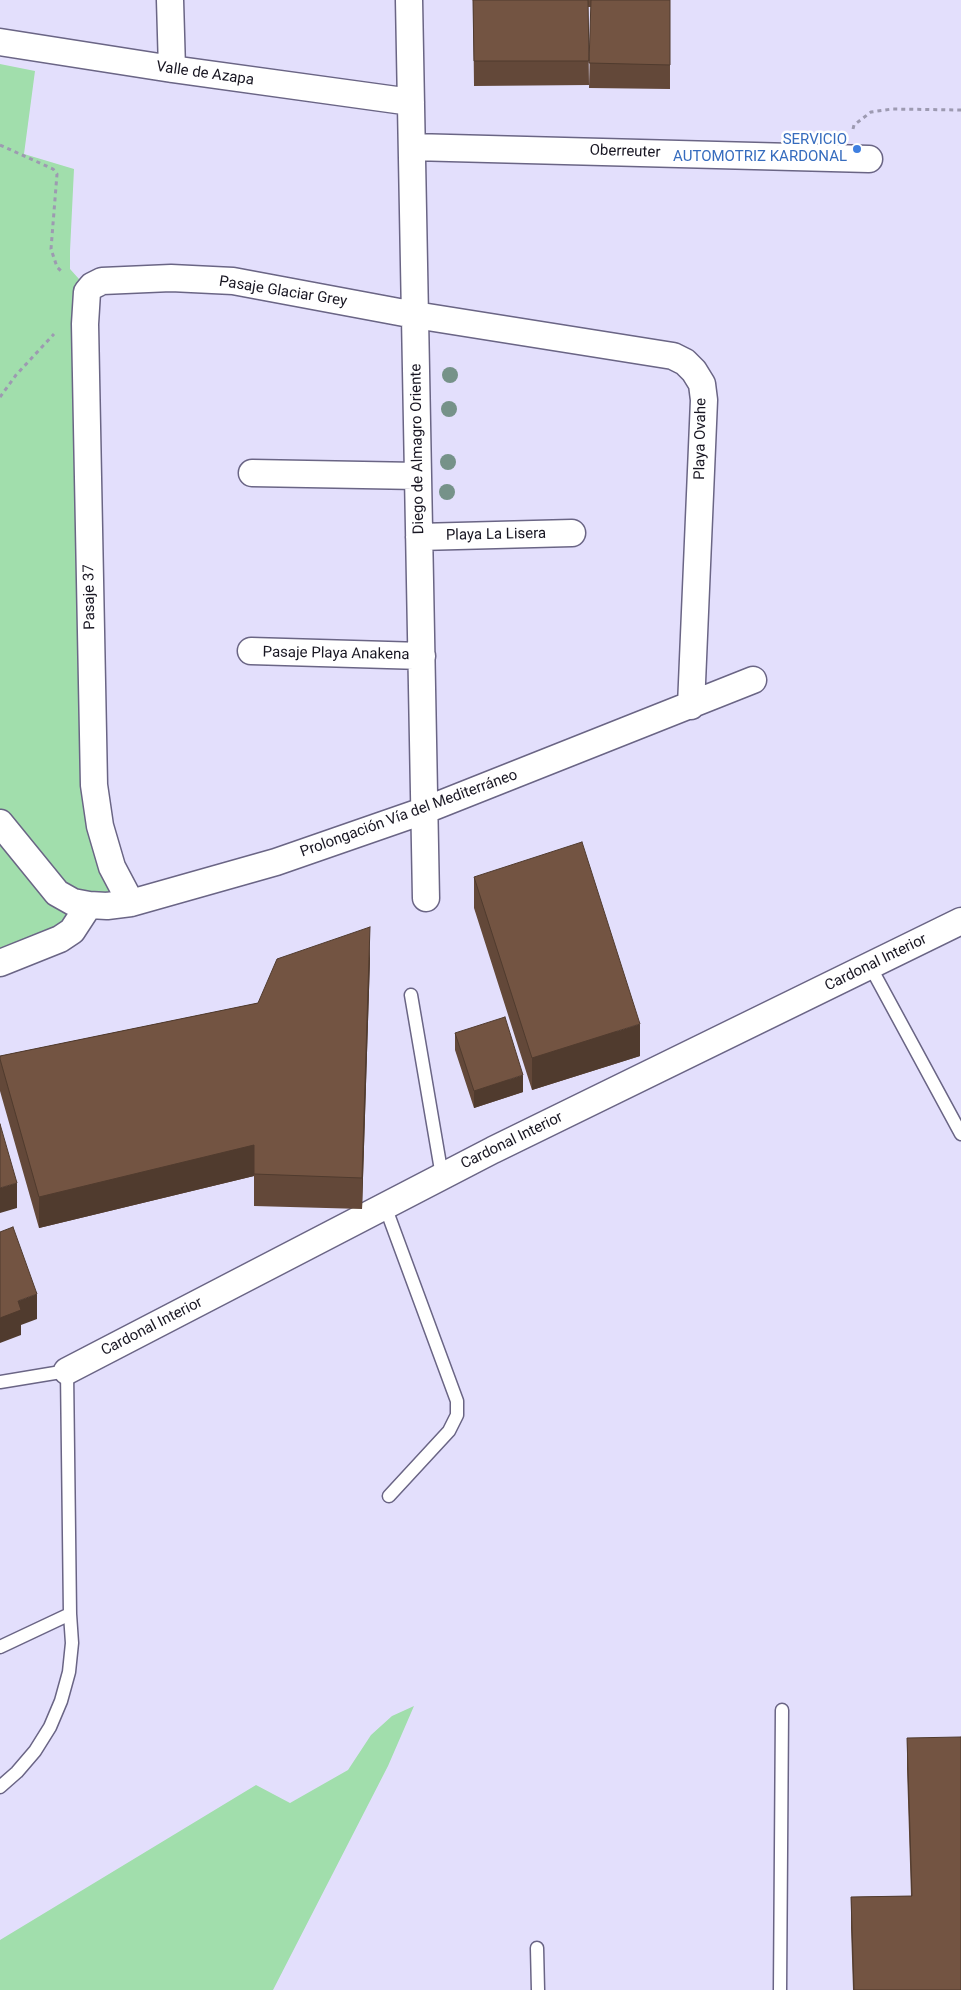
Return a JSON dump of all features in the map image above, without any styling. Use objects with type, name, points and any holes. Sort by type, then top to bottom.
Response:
[{"type":"street","points":[[170,0],[172,69]]},
{"type":"street","name":"Diego de Almagro Oriente","points":[[409,0],[426,898]]},
{"type":"street","name":"Valle de Azapa","points":[[0,42],[172,69],[411,102]]},
{"type":"street","name":"Oberreuter","points":[[412,147],[856,158]]},
{"type":"street","name":"Pasaje Glaciar Grey","points":[[92,286],[102,281],[171,278],[233,281],[415,315]]},
{"type":"street","name":"Pasaje 37","points":[[92,286],[86,301],[85,324],[94,785],[100,826],[112,867],[131,903]]},
{"type":"street","name":"Playa Ovahe","points":[[415,315],[673,356],[686,362],[694,370],[702,384],[704,400],[691,706]]},
{"type":"street","points":[[252,474],[418,476]]},
{"type":"street","name":"Playa La Lisera","points":[[419,537],[572,533]]},
{"type":"street","name":"Pasaje Playa Anakena","points":[[251,651],[422,656]]},
{"type":"street","name":"Prolongación Vía del Mediterráneo","points":[[0,823],[57,893],[74,902],[88,905],[107,906],[131,903],[276,862],[424,811],[753,680]]},
{"type":"street","points":[[0,963],[60,939],[72,931],[88,905]]},
{"type":"street","name":"Cardonal Interior","points":[[67,1371],[442,1176],[961,921]]},
{"type":"lane","points":[[870,966],[961,1134]]},
{"type":"lane","points":[[411,994],[442,1176]]},
{"type":"lane","points":[[385,1206],[457,1401],[458,1415],[449,1430],[389,1496]]},
{"type":"lane","points":[[0,1382],[67,1371],[72,1643],[69,1672],[61,1701],[50,1727],[35,1751],[17,1772],[0,1787]]},
{"type":"lane","points":[[0,1647],[70,1614]]},
{"type":"lane","points":[[780,1990],[782,1710]]},
{"type":"lane","points":[[538,1948],[538,1990]]},
{"type":"path","points":[[856,158],[854,125],[871,112],[892,109],[961,110]]},
{"type":"path","points":[[0,145],[54,169],[57,174],[51,249],[57,267],[72,282],[92,286]]},
{"type":"path","points":[[0,396],[42,346]]},
{"type":"green space","points":[[0,64],[35,71],[24,154],[74,169],[70,269],[79,279],[81,591],[118,897],[0,957]]},
{"type":"green space","points":[[414,1706],[388,1766],[273,1990],[0,1990],[0,1940],[256,1785],[290,1803],[348,1770],[371,1735],[392,1716]]},
{"type":"building","points":[[473,0],[588,0],[589,61],[474,61]]},
{"type":"building","points":[[591,0],[670,0],[670,65],[589,63]]},
{"type":"building","points":[[582,842],[640,1024],[532,1058],[474,877]]},
{"type":"building","points":[[370,927],[362,1178],[254,1174],[254,1145],[39,1197],[0,1056],[258,1003],[277,959]]},
{"type":"building","points":[[505,1017],[523,1075],[474,1091],[455,1033]]},
{"type":"building","points":[[0,1124],[17,1183],[0,1188]]},
{"type":"building","points":[[13,1227],[37,1294],[18,1301],[21,1310],[0,1318],[0,1232]]},
{"type":"building","points":[[961,1737],[961,1990],[854,1990],[851,1897],[912,1896],[907,1738]]},
{"type":"place","name":"SERVICIO AUTOMOTRIZ KARDONAL","points":[[857,149]]}]
